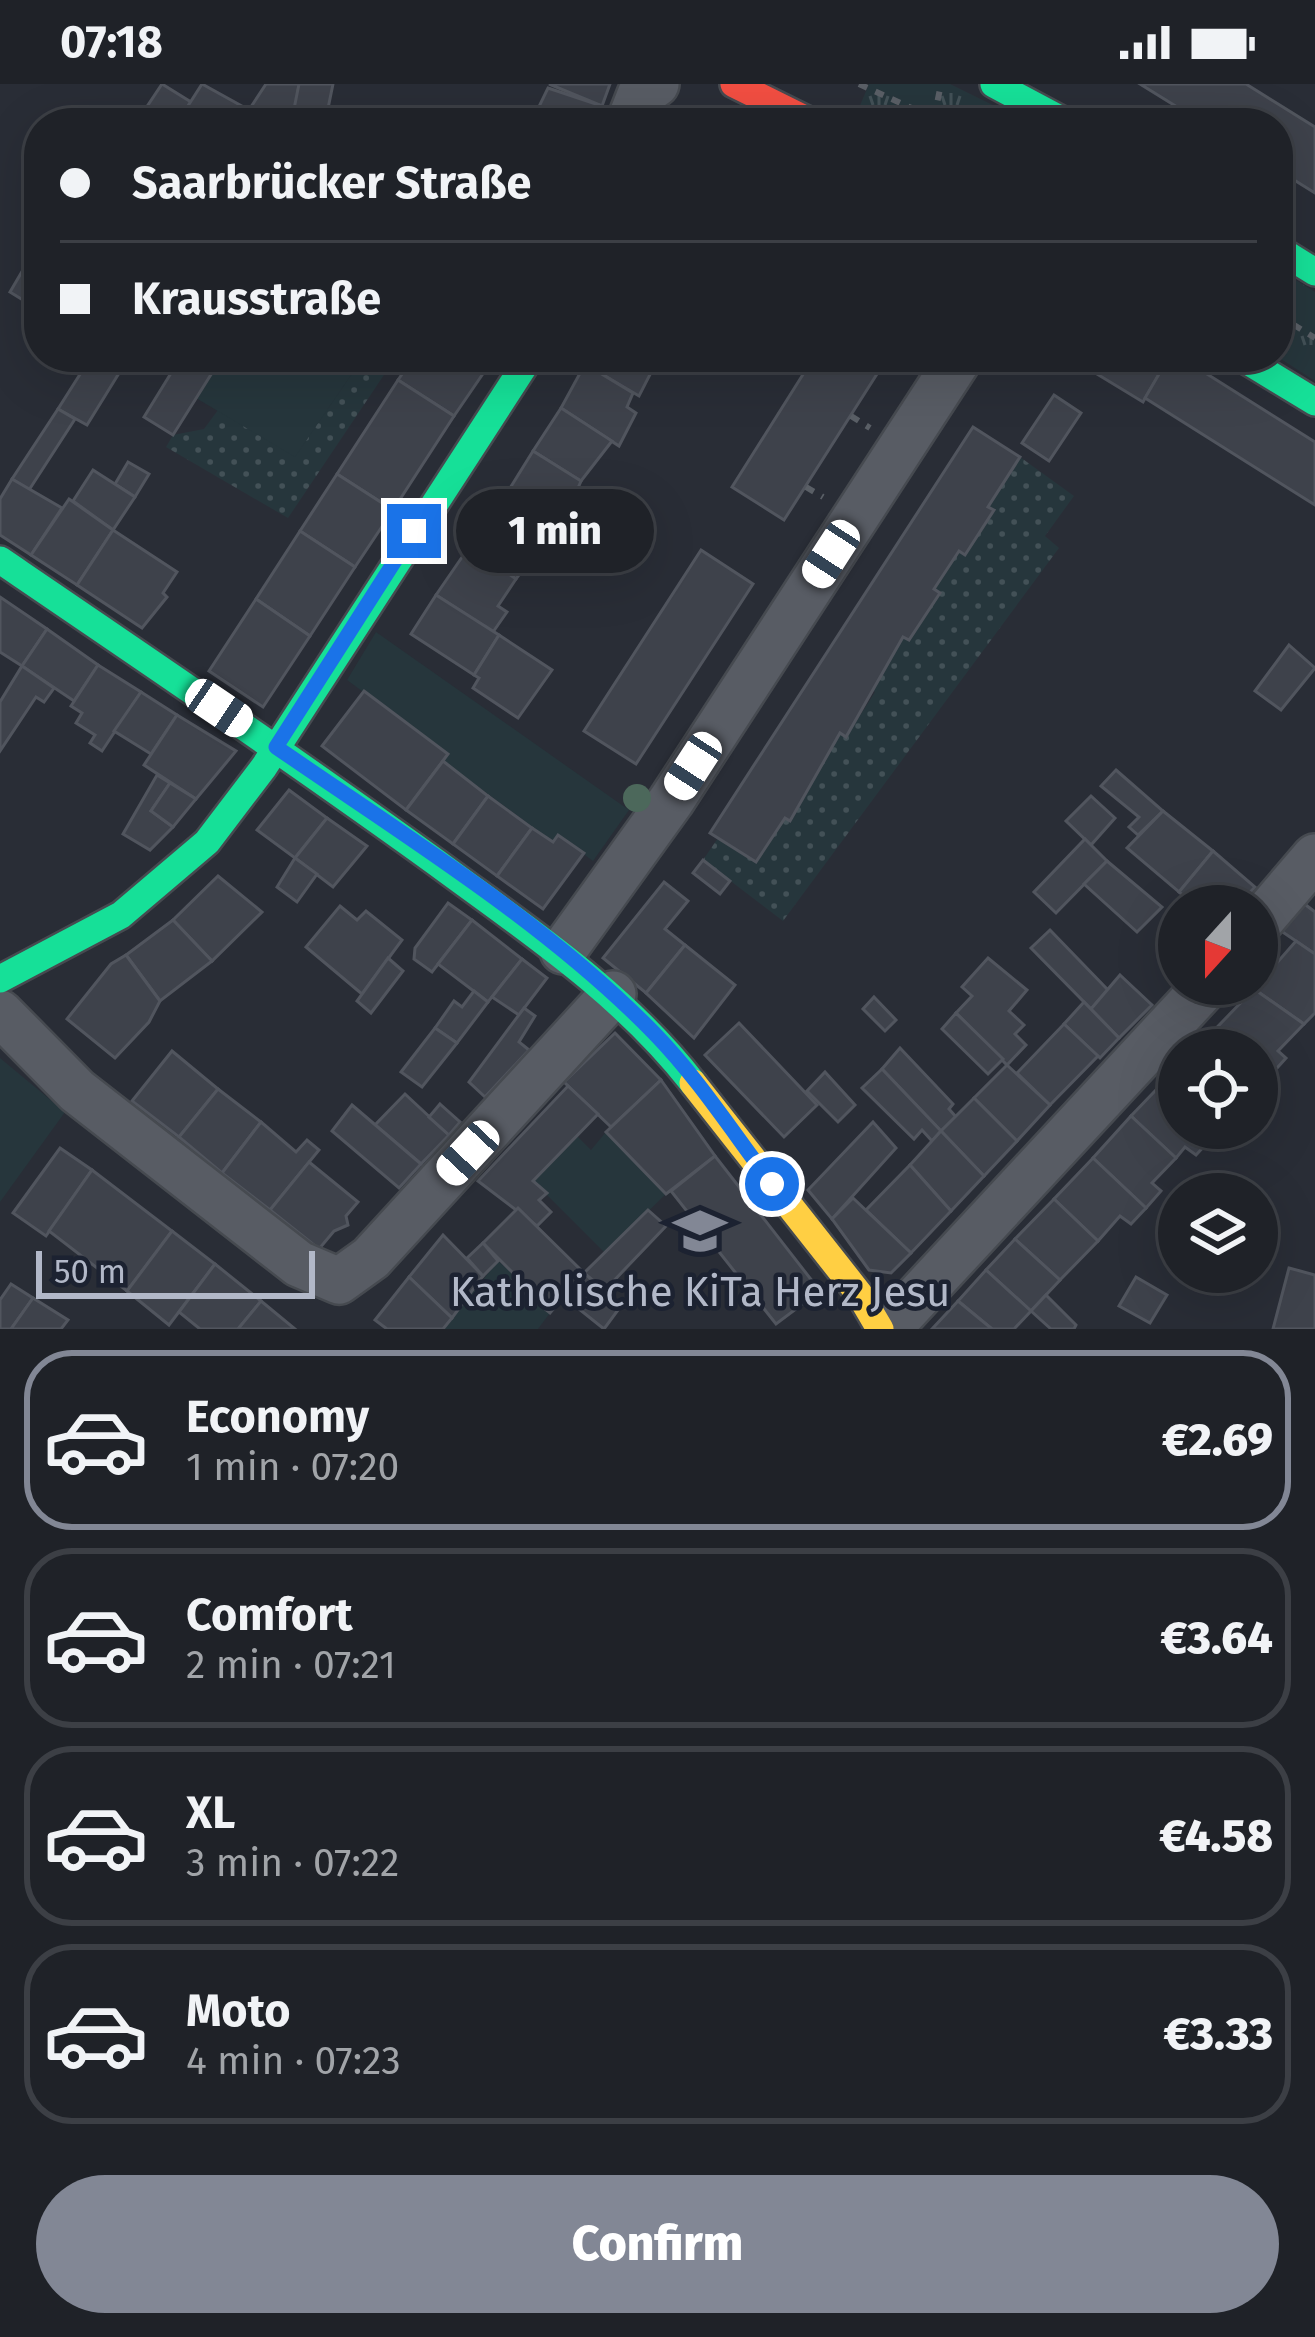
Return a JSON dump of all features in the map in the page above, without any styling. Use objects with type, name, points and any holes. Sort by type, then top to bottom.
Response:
[{"type":"street","points":[[634,108],[640,95],[656,84]]},
{"type":"street","points":[[734,84],[783,108]]},
{"type":"street","points":[[994,84],[1039,108]]},
{"type":"street","points":[[0,980],[121,915],[207,842],[276,747],[520,372]]},
{"type":"street","points":[[563,951],[670,801],[950,372]]},
{"type":"street","points":[[1266,372],[1315,402]]},
{"type":"street","points":[[0,560],[276,747],[563,951],[613,994],[656,1036],[884,1329],[1188,1005]]},
{"type":"street","points":[[1278,900],[1315,857]]},
{"type":"street","points":[[0,1012],[77,1091],[299,1264],[339,1281],[371,1258],[613,994]]},
{"type":"path","points":[[859,84],[912,108]]},
{"type":"green space","points":[[869,84],[950,84],[999,108],[859,108]]},
{"type":"green space","points":[[1293,278],[1315,292],[1315,381],[1293,367]]},
{"type":"green space","points":[[212,372],[353,372],[295,457],[196,398]]},
{"type":"green space","points":[[353,372],[386,372],[288,518],[166,447],[173,435],[204,429],[218,410],[295,456]]},
{"type":"green space","points":[[1020,457],[1074,496],[1045,536],[1059,548],[783,921],[703,860],[718,838],[756,862],[785,818],[791,821],[840,733],[847,736],[875,692],[870,688],[903,637],[909,640],[939,594],[934,589],[959,551],[966,554],[994,511],[988,507]]},
{"type":"green space","points":[[376,632],[629,810],[593,861],[558,835],[553,842],[443,761],[448,754],[347,680]]},
{"type":"green space","points":[[0,1058],[65,1112],[0,1202]]},
{"type":"green space","points":[[606,1132],[666,1194],[605,1253],[533,1181],[577,1136],[591,1150]]},
{"type":"green space","points":[[498,1261],[516,1276],[512,1282],[550,1313],[538,1329],[443,1329]]},
{"type":"building","points":[[162,84],[191,102],[187,108],[146,108]]},
{"type":"building","points":[[202,84],[245,108],[187,108]]},
{"type":"building","points":[[266,84],[299,84],[296,108],[250,108]]},
{"type":"building","points":[[299,84],[333,84],[328,108],[294,108]]},
{"type":"building","points":[[549,84],[610,84],[602,106]]},
{"type":"building","points":[[1140,84],[1246,84],[1285,108],[1179,108]]},
{"type":"building","points":[[548,88],[602,106],[601,108],[538,108]]},
{"type":"building","points":[[1293,113],[1315,127],[1315,193],[1293,179]]},
{"type":"building","points":[[24,268],[24,301],[10,292]]},
{"type":"building","points":[[81,372],[120,372],[87,425],[58,409]]},
{"type":"building","points":[[172,372],[213,372],[173,435],[144,417]]},
{"type":"building","points":[[404,372],[484,372],[454,416],[398,380]]},
{"type":"building","points":[[581,372],[598,372],[633,393],[627,407],[636,413],[619,446],[561,408]]},
{"type":"building","points":[[598,372],[651,372],[639,396]]},
{"type":"building","points":[[805,372],[877,374],[784,520],[732,487]]},
{"type":"building","points":[[1094,372],[1160,372],[1143,402]]},
{"type":"building","points":[[1160,372],[1204,372],[1315,442],[1315,505],[1145,398]]},
{"type":"building","points":[[398,380],[454,416],[393,510],[337,474]]},
{"type":"building","points":[[1054,395],[1081,413],[1049,461],[1022,443]]},
{"type":"building","points":[[561,408],[612,441],[581,481],[533,451]]},
{"type":"building","points":[[58,409],[75,419],[29,490],[12,479]]},
{"type":"building","points":[[973,427],[1020,457],[988,507],[994,510],[965,555],[959,551],[934,589],[940,593],[909,640],[903,637],[846,737],[840,733],[790,821],[785,818],[756,862],[710,833]]},
{"type":"building","points":[[533,451],[581,481],[558,534],[502,501]]},
{"type":"building","points":[[128,462],[149,474],[135,497],[115,484]]},
{"type":"building","points":[[93,470],[135,497],[113,530],[73,501]]},
{"type":"building","points":[[337,474],[393,510],[355,567],[300,531]]},
{"type":"building","points":[[12,479],[62,508],[31,555],[0,535],[0,499]]},
{"type":"building","points":[[69,499],[113,530],[77,585],[31,555]]},
{"type":"building","points":[[502,501],[570,542],[556,564],[536,552],[516,579],[469,547]]},
{"type":"building","points":[[113,530],[177,572],[163,593],[167,597],[142,628],[77,585]]},
{"type":"building","points":[[300,531],[355,567],[310,636],[256,599]]},
{"type":"building","points":[[469,547],[516,579],[498,606],[507,612],[493,632],[436,595]]},
{"type":"building","points":[[701,550],[753,584],[636,764],[584,731]]},
{"type":"building","points":[[436,595],[499,635],[474,675],[411,634]]},
{"type":"building","points":[[0,597],[47,629],[22,666],[0,652]]},
{"type":"building","points":[[256,599],[310,636],[263,707],[209,671]]},
{"type":"building","points":[[47,629],[98,665],[74,701],[22,666]]},
{"type":"building","points":[[499,635],[552,670],[518,718],[473,688],[479,678],[474,675]]},
{"type":"building","points":[[1289,645],[1315,668],[1281,710],[1255,691]]},
{"type":"building","points":[[98,665],[141,692],[102,751],[90,743],[95,735],[76,723],[82,713],[71,706]]},
{"type":"building","points":[[22,666],[54,688],[44,702],[36,697],[0,751],[0,702]]},
{"type":"building","points":[[364,691],[448,754],[406,810],[322,746]]},
{"type":"building","points":[[141,692],[177,715],[151,754],[114,731]]},
{"type":"building","points":[[177,715],[236,751],[196,799],[144,765]]},
{"type":"building","points":[[443,761],[488,796],[453,844],[406,810]]},
{"type":"building","points":[[1116,770],[1163,811],[1138,835],[1129,827],[1139,817],[1101,786]]},
{"type":"building","points":[[157,775],[170,783],[151,811],[173,827],[150,850],[123,834]]},
{"type":"building","points":[[170,783],[196,799],[173,827],[151,811]]},
{"type":"building","points":[[289,790],[327,818],[295,858],[257,830]]},
{"type":"building","points":[[488,796],[532,828],[497,876],[453,844]]},
{"type":"building","points":[[1091,796],[1115,818],[1091,845],[1066,821]]},
{"type":"building","points":[[1163,811],[1213,851],[1185,885],[1171,885],[1127,848]]},
{"type":"building","points":[[327,818],[367,846],[333,887],[295,858]]},
{"type":"building","points":[[532,828],[553,842],[558,835],[584,853],[543,909],[497,876]]},
{"type":"building","points":[[1085,839],[1107,861],[1056,913],[1034,892]]},
{"type":"building","points":[[1213,851],[1253,885],[1185,885]]},
{"type":"building","points":[[295,858],[317,874],[297,902],[277,887]]},
{"type":"building","points":[[703,860],[730,881],[720,894],[693,873]]},
{"type":"building","points":[[1107,861],[1158,904],[1158,911],[1137,932],[1084,884]]},
{"type":"building","points":[[218,876],[262,912],[212,961],[173,920]]},
{"type":"building","points":[[664,882],[688,901],[665,929],[685,945],[646,993],[603,958]]},
{"type":"building","points":[[1298,899],[1315,912],[1315,954],[1278,929],[1278,918]]},
{"type":"building","points":[[448,903],[472,920],[432,972],[414,959],[415,948]]},
{"type":"building","points":[[340,906],[357,920],[366,911],[402,940],[362,994],[306,947]]},
{"type":"building","points":[[173,920],[212,961],[160,1001],[126,955]]},
{"type":"building","points":[[472,920],[522,959],[488,1002],[438,964]]},
{"type":"building","points":[[1050,930],[1108,990],[1091,1009],[1031,948]]},
{"type":"building","points":[[1296,941],[1315,954],[1315,1013],[1304,1024],[1277,1005],[1278,962]]},
{"type":"building","points":[[685,945],[735,985],[694,1038],[646,993]]},
{"type":"building","points":[[126,955],[160,1001],[149,1022],[115,1058],[67,1019],[111,964]]},
{"type":"building","points":[[388,958],[403,971],[371,1013],[357,1001]]},
{"type":"building","points":[[988,958],[1027,990],[1009,1011],[1024,1025],[1015,1034],[1026,1045],[1007,1065],[956,1013],[972,996],[962,987]]},
{"type":"building","points":[[522,959],[547,978],[519,1015],[492,997]]},
{"type":"building","points":[[1120,975],[1152,1005],[1119,1038],[1091,1009]]},
{"type":"building","points":[[474,991],[488,1002],[457,1043],[435,1028],[454,1001],[462,1007]]},
{"type":"building","points":[[874,997],[896,1020],[885,1031],[863,1009]]},
{"type":"building","points":[[1084,1002],[1119,1038],[1100,1058],[1064,1024]]},
{"type":"building","points":[[1239,1005],[1277,1005],[1304,1024],[1278,1051],[1278,1029],[1215,1029]]},
{"type":"building","points":[[524,1008],[535,1016],[519,1042],[529,1050],[485,1097],[469,1082]]},
{"type":"building","points":[[956,1013],[1003,1059],[988,1074],[942,1029]]},
{"type":"building","points":[[739,1023],[817,1105],[784,1137],[705,1055]]},
{"type":"building","points":[[1064,1024],[1098,1056],[1050,1105],[1017,1073]]},
{"type":"building","points":[[435,1028],[457,1043],[422,1087],[401,1072]]},
{"type":"building","points":[[615,1033],[661,1080],[611,1127],[564,1082]]},
{"type":"building","points":[[900,1048],[953,1104],[949,1109],[956,1117],[941,1131],[882,1069]]},
{"type":"building","points":[[172,1051],[218,1089],[179,1137],[132,1101]]},
{"type":"building","points":[[1007,1065],[1050,1105],[1017,1141],[974,1098]]},
{"type":"building","points":[[882,1069],[941,1131],[932,1141],[922,1130],[914,1139],[862,1088]]},
{"type":"building","points":[[825,1072],[855,1105],[838,1122],[807,1091]]},
{"type":"building","points":[[661,1080],[715,1156],[666,1194],[606,1132]]},
{"type":"building","points":[[568,1086],[598,1114],[533,1181],[547,1193],[539,1200],[551,1212],[537,1226],[478,1181]]},
{"type":"building","points":[[1158,1088],[1158,1141],[1131,1116]]},
{"type":"building","points":[[218,1089],[261,1122],[222,1173],[179,1137]]},
{"type":"building","points":[[405,1094],[449,1135],[421,1164],[375,1125]]},
{"type":"building","points":[[974,1098],[1017,1141],[984,1176],[941,1131]]},
{"type":"building","points":[[440,1104],[460,1122],[449,1135],[429,1117]]},
{"type":"building","points":[[352,1105],[421,1164],[399,1188],[332,1131]]},
{"type":"building","points":[[1131,1116],[1158,1141],[1158,1149],[1166,1149],[1176,1158],[1152,1183],[1158,1194],[1146,1208],[1093,1158]]},
{"type":"building","points":[[261,1122],[296,1152],[307,1140],[319,1150],[270,1210],[222,1173]]},
{"type":"building","points":[[873,1122],[896,1148],[832,1219],[808,1190]]},
{"type":"building","points":[[941,1131],[984,1176],[951,1211],[910,1165]]},
{"type":"building","points":[[60,1148],[92,1170],[46,1236],[13,1213]]},
{"type":"building","points":[[715,1156],[820,1291],[776,1324],[671,1191]]},
{"type":"building","points":[[1093,1158],[1146,1208],[1131,1224],[1120,1216],[1098,1241],[1054,1199]]},
{"type":"building","points":[[309,1162],[358,1202],[346,1216],[348,1225],[334,1231],[319,1249],[270,1210]]},
{"type":"building","points":[[910,1165],[951,1211],[911,1253],[866,1210]]},
{"type":"building","points":[[92,1170],[172,1231],[127,1291],[49,1231]]},
{"type":"building","points":[[853,1198],[911,1253],[891,1273],[869,1270],[832,1219]]},
{"type":"building","points":[[1054,1199],[1098,1241],[1060,1280],[1015,1239]]},
{"type":"building","points":[[518,1208],[584,1273],[550,1313],[511,1282],[516,1276],[483,1243]]},
{"type":"building","points":[[648,1210],[666,1226],[605,1290],[584,1273]]},
{"type":"building","points":[[172,1231],[215,1264],[169,1325],[127,1291]]},
{"type":"building","points":[[443,1235],[483,1276],[452,1318],[409,1277]]},
{"type":"building","points":[[1015,1239],[1060,1280],[1031,1311],[986,1270]]},
{"type":"building","points":[[483,1243],[498,1261],[483,1276],[467,1258]]},
{"type":"building","points":[[215,1264],[261,1301],[238,1329],[200,1329],[179,1312]]},
{"type":"building","points":[[1289,1268],[1315,1275],[1315,1329],[1273,1329]]},
{"type":"building","points":[[986,1270],[1031,1311],[1014,1329],[992,1329],[958,1301]]},
{"type":"building","points":[[584,1273],[621,1306],[604,1329],[564,1297]]},
{"type":"building","points":[[409,1277],[452,1318],[443,1329],[387,1329],[375,1320]]},
{"type":"building","points":[[1136,1277],[1167,1295],[1150,1323],[1119,1306]]},
{"type":"building","points":[[11,1284],[33,1298],[11,1329],[0,1329],[0,1300]]},
{"type":"building","points":[[1046,1295],[1076,1325],[1074,1329],[1051,1329],[1031,1311]]},
{"type":"building","points":[[33,1298],[68,1320],[61,1329],[11,1329]]},
{"type":"building","points":[[261,1301],[295,1329],[238,1329]]},
{"type":"building","points":[[958,1301],[992,1329],[932,1329]]},
{"type":"traffic: fast","points":[[994,84],[1039,108]]},
{"type":"traffic: fast","points":[[1293,258],[1315,272]]},
{"type":"traffic: fast","points":[[0,979],[121,915],[207,842],[264,767],[520,372]]},
{"type":"traffic: fast","points":[[1266,372],[1315,402]]},
{"type":"traffic: fast","points":[[0,560],[540,938],[636,1020],[693,1083]]},
{"type":"traffic: slow","points":[[693,1083],[860,1295],[880,1329]]},
{"type":"traffic: jam","points":[[734,84],[783,108]]},
{"type":"place","name":"Katholische KiTa Herz Jesu","points":[[700,1231]]},
{"type":"route","points":[[414,531],[276,747],[563,951],[613,994],[656,1036],[772,1184]]}]
